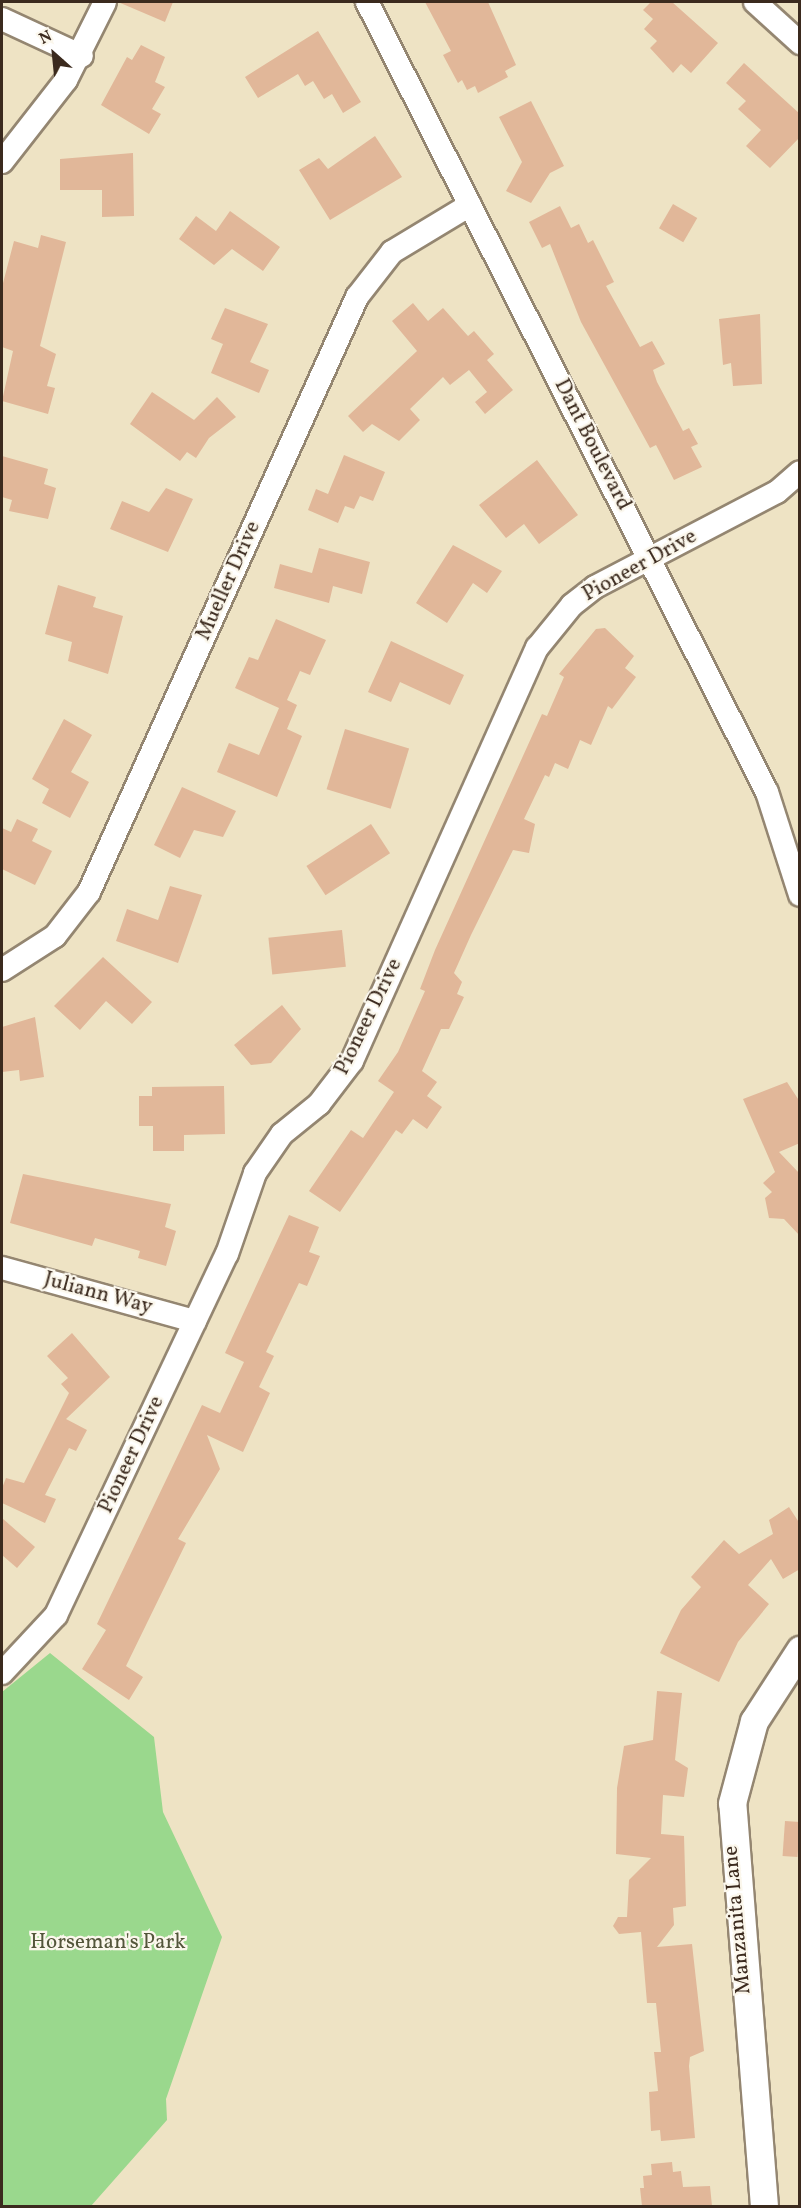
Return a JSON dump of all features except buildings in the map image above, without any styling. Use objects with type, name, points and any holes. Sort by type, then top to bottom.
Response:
[{"type":"street","points":[[2,162],[81,56],[105,2]]},
{"type":"street","name":"Dant Boulevard","points":[[367,2],[767,792],[800,895]]},
{"type":"street","points":[[755,2],[800,43]]},
{"type":"street","points":[[2,19],[81,56]]},
{"type":"street","name":"Mueller Drive","points":[[2,970],[55,936],[89,892],[357,297],[392,252],[470,205]]},
{"type":"street","name":"Pioneer Drive","points":[[2,1674],[40,1638],[56,1615],[195,1321],[267,1152],[319,1104],[351,1061],[537,648],[572,605],[649,558],[777,492],[800,472]]},
{"type":"street","name":"Juliann Way","points":[[2,1268],[195,1321]]},
{"type":"street","name":"Manzanita Lane","points":[[764,2206],[732,1803],[754,1721],[800,1650]]},
{"type":"green space","name":"Horseman's Park","points":[[50,1653],[154,1737],[163,1812],[222,1937],[166,2099],[167,2120],[91,2206],[2,2206],[2,1692]]}]
